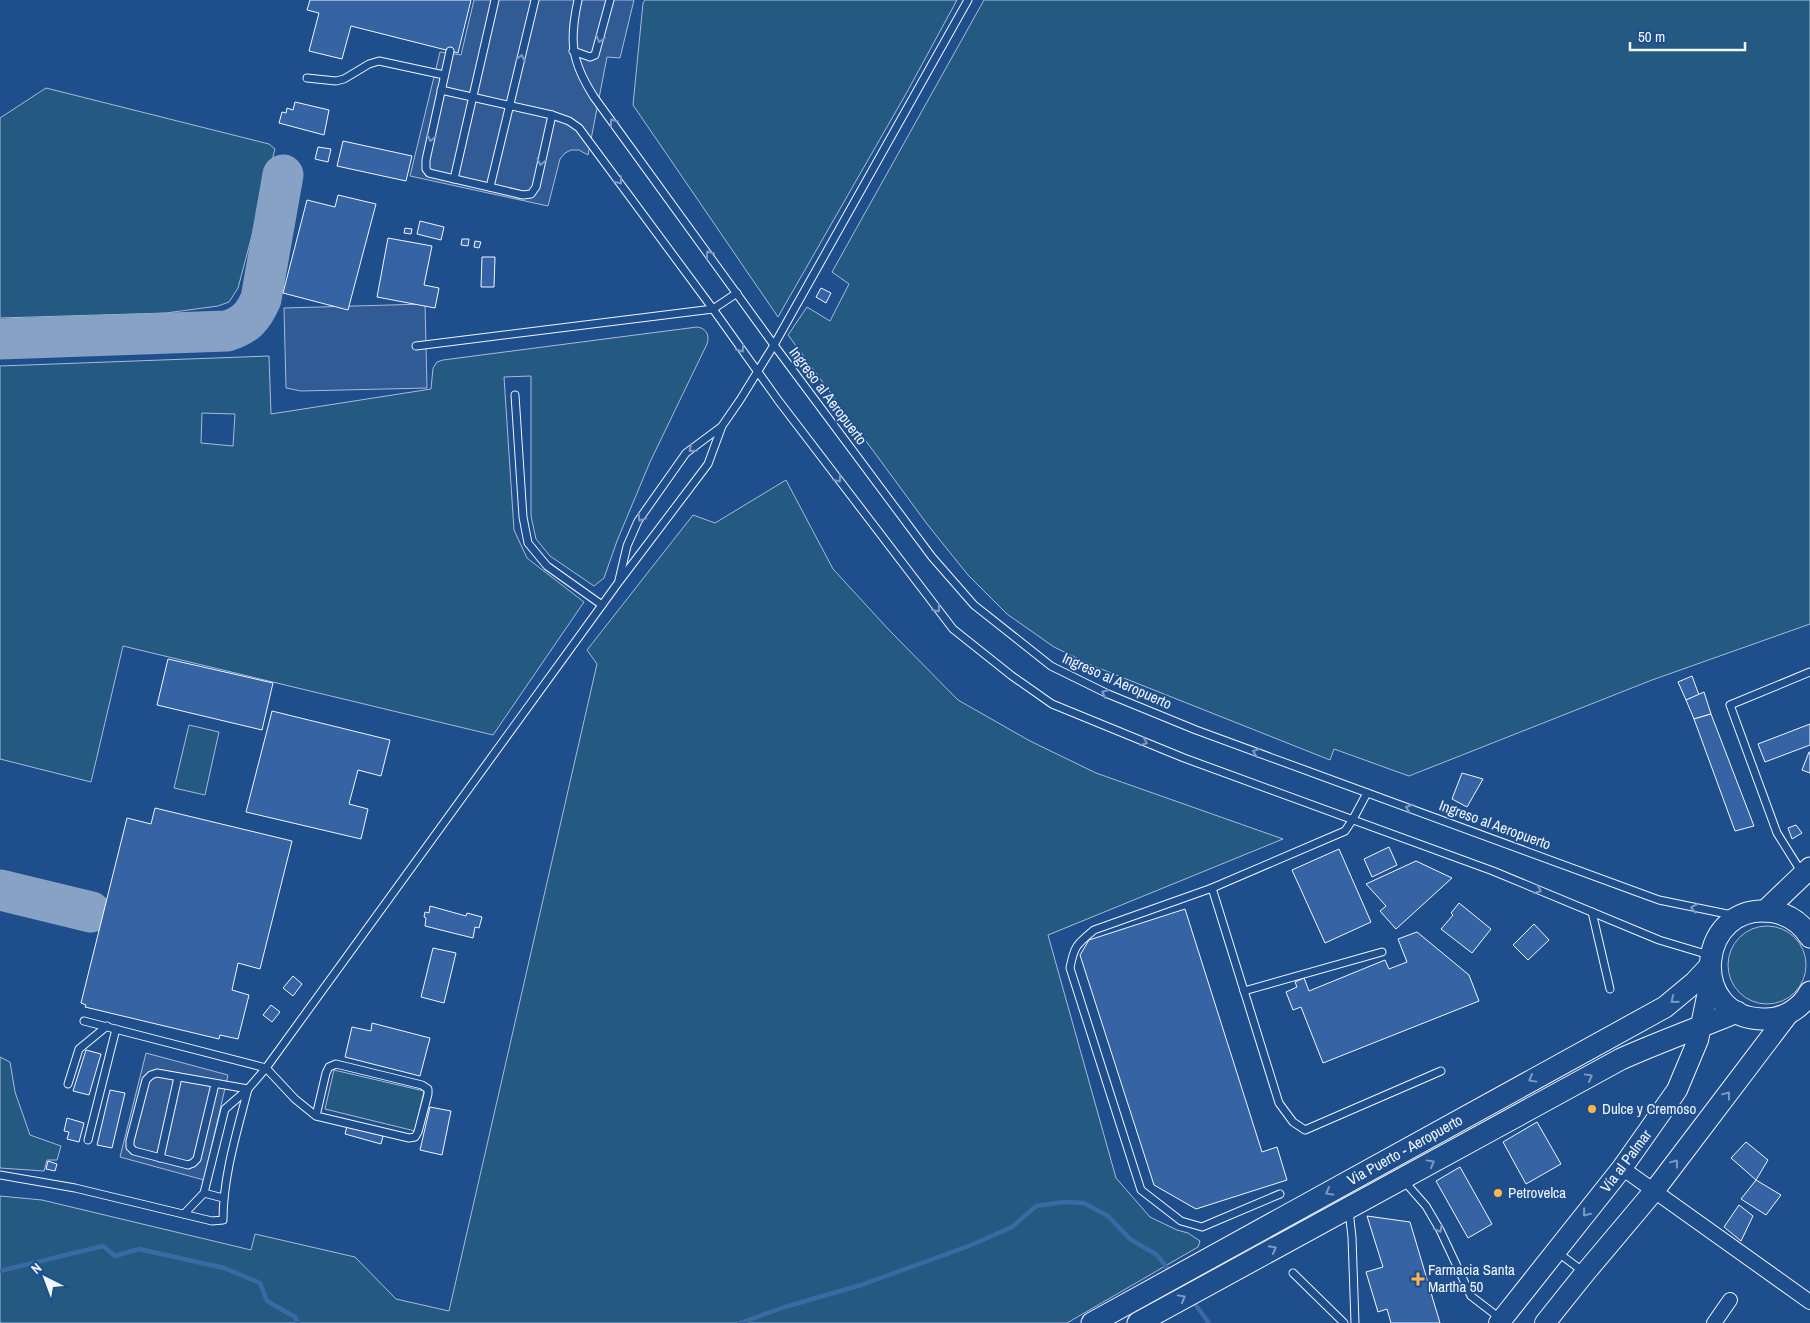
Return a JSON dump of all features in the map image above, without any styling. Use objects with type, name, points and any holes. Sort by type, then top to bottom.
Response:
[{"type":"main road","points":[[1765,910],[1807,871]]},
{"type":"main road","points":[[1742,915],[1765,910],[1781,913],[1795,920],[1810,937]]},
{"type":"main road","name":"Via Puerto - Aeropuerto","points":[[1092,1323],[1665,1007],[1710,967],[1714,943],[1721,931],[1742,915]]},
{"type":"main road","points":[[1710,967],[1720,997],[1725,1003],[1737,1012],[1754,1018],[1780,1017],[1789,1013],[1799,1006],[1810,992]]},
{"type":"main road","name":"Vía al Palmar","points":[[1502,1322],[1622,1168],[1677,1090],[1690,1062],[1700,1027],[1710,967]]},
{"type":"main road","name":"Via Puerto - Aeropuerto","points":[[1139,1322],[1621,1059],[1737,1012]]},
{"type":"main road","points":[[1544,1323],[1654,1192],[1789,1013]]},
{"type":"street","points":[[1622,1168],[1810,1302]]},
{"type":"street","points":[[1715,1323],[1730,1300]]},
{"type":"lane","points":[[454,179],[495,0]]},
{"type":"lane","points":[[490,188],[535,0]]},
{"type":"lane","name":"Ingreso al Aeropuerto","points":[[576,0],[572,36],[574,51],[580,71],[594,97],[774,345],[932,557],[974,604],[1050,666],[1108,694],[1196,730],[1659,900],[1742,915]]},
{"type":"lane","points":[[574,51],[590,56],[595,55],[610,0]]},
{"type":"lane","points":[[184,1214],[204,1193],[225,1108],[248,1089],[266,1068],[618,583],[708,464],[722,426],[774,345],[968,0]]},
{"type":"lane","points":[[450,50],[425,165],[429,173],[523,195],[531,194],[536,187],[552,115]]},
{"type":"lane","points":[[307,78],[336,81],[344,79],[369,64],[379,61],[444,75]]},
{"type":"lane","points":[[441,90],[552,115],[564,119],[578,128],[758,372],[953,629],[1012,676],[1052,704],[1184,758],[1493,871],[1659,940],[1698,950],[1710,967]]},
{"type":"lane","points":[[416,346],[713,309],[737,293]]},
{"type":"lane","points":[[516,395],[523,517],[528,543],[547,566],[602,605]]},
{"type":"lane","points":[[618,583],[627,546],[638,521],[686,453],[722,426]]},
{"type":"lane","points":[[1807,871],[1777,833],[1730,705],[1810,672]]},
{"type":"lane","points":[[1280,1194],[1202,1227],[1181,1221],[1142,1190],[1070,968],[1073,951],[1094,930],[1212,888],[1345,831],[1366,792]]},
{"type":"lane","points":[[1212,888],[1279,1103],[1293,1122],[1306,1130],[1440,1071]]},
{"type":"lane","points":[[1592,912],[1610,989]]},
{"type":"lane","points":[[1244,991],[1382,952]]},
{"type":"lane","points":[[84,1021],[266,1068],[295,1099],[316,1116],[408,1138],[415,1136],[418,1132],[428,1089],[422,1085],[336,1064],[329,1067],[326,1073],[316,1116]]},
{"type":"lane","points":[[68,1084],[79,1049],[107,1026]]},
{"type":"lane","points":[[88,1140],[116,1029]]},
{"type":"lane","points":[[214,1084],[197,1158],[193,1163],[188,1165],[160,1158],[134,1151],[130,1147],[146,1080],[151,1075],[157,1073],[248,1089]]},
{"type":"lane","points":[[160,1158],[178,1077]]},
{"type":"lane","points":[[0,1175],[75,1188],[212,1221],[223,1220],[223,1198],[232,1151],[248,1089]]},
{"type":"lane","points":[[1402,1179],[1426,1206],[1471,1296],[1502,1322]]},
{"type":"lane","points":[[204,1193],[223,1198]]},
{"type":"lane","points":[[1348,1208],[1352,1237],[1355,1323]]},
{"type":"lane","points":[[1556,1251],[1585,1273]]},
{"type":"lane","points":[[1293,1273],[1344,1323]]},
{"type":"shaded area","points":[[474,0],[634,0],[620,58],[607,57],[588,155],[579,150],[571,150],[560,159],[548,206],[410,176],[440,52],[461,55]]},
{"type":"shaded area","points":[[645,0],[957,0],[907,92],[778,317],[633,105],[643,3]]},
{"type":"shaded area","points":[[984,0],[1810,0],[1810,624],[1652,680],[1409,776],[1334,749],[1330,760],[1091,665],[1054,647],[1007,614],[968,575],[927,524],[788,335],[807,307],[830,321],[849,284],[832,272]]},
{"type":"shaded area","points":[[46,88],[269,144],[275,149],[238,288],[229,302],[218,306],[166,313],[0,318],[0,118]]},
{"type":"shaded area","points":[[425,304],[427,388],[301,391],[286,388],[284,308]]},
{"type":"shaded area","points":[[697,327],[705,330],[708,335],[707,344],[650,462],[617,541],[604,578],[594,586],[550,556],[536,539],[531,516],[531,376],[504,377],[514,530],[527,558],[584,602],[493,735],[123,646],[91,782],[0,759],[0,366],[269,356],[271,414],[431,389],[433,368],[437,362]],"holes":[[[202,413],[235,414],[233,446],[201,443]]]},
{"type":"shaded area","points":[[786,480],[833,569],[890,631],[958,700],[1030,741],[1096,773],[1283,839],[1048,935],[1116,1178],[1150,1217],[1177,1230],[1188,1233],[1200,1241],[1198,1247],[1067,1323],[0,1323],[0,1196],[42,1200],[251,1250],[255,1234],[355,1257],[396,1299],[449,1311],[597,664],[587,650],[693,515],[715,523]]},
{"type":"shaded area","points":[[189,725],[219,732],[205,795],[174,788]]},
{"type":"shaded area","points":[[1767,926],[1782,929],[1799,943],[1803,950],[1806,965],[1803,980],[1789,997],[1782,1001],[1767,1004],[1752,1001],[1735,987],[1731,980],[1728,965],[1731,950],[1745,933],[1752,929]]},
{"type":"shaded area","points":[[146,1053],[228,1075],[204,1180],[120,1157]]},
{"type":"shaded area","points":[[0,1057],[10,1062],[15,1092],[30,1135],[61,1146],[57,1160],[47,1160],[44,1171],[0,1168]]},
{"type":"shaded area","points":[[334,1070],[424,1091],[415,1131],[325,1109]]},
{"type":"building","points":[[310,0],[471,0],[458,53],[351,26],[342,59],[309,51],[319,13],[307,10]]},
{"type":"building","points":[[295,102],[329,110],[324,135],[279,123],[282,112],[286,113],[287,108],[293,110]]},
{"type":"building","points":[[343,141],[412,156],[406,181],[337,166]]},
{"type":"building","points":[[318,147],[331,149],[328,162],[315,159]]},
{"type":"building","points":[[338,195],[376,204],[348,310],[283,293],[307,200],[335,207]]},
{"type":"building","points":[[420,221],[444,227],[441,240],[417,234]]},
{"type":"building","points":[[405,228],[412,229],[411,234],[404,233]]},
{"type":"building","points":[[388,238],[432,246],[424,285],[439,288],[435,308],[377,297]]},
{"type":"building","points":[[462,239],[469,239],[468,246],[461,245]]},
{"type":"building","points":[[475,241],[481,242],[479,248],[474,247]]},
{"type":"building","points":[[482,257],[495,257],[494,287],[481,287]]},
{"type":"building","points":[[821,288],[831,293],[826,303],[816,297]]},
{"type":"building","points":[[168,659],[273,683],[262,730],[157,705]]},
{"type":"building","points":[[1692,676],[1699,695],[1686,700],[1678,682]]},
{"type":"building","points":[[1704,692],[1711,714],[1694,719],[1686,700]]},
{"type":"building","points":[[272,711],[390,740],[381,776],[358,770],[349,804],[368,809],[361,839],[246,812]]},
{"type":"building","points":[[1711,714],[1754,826],[1735,831],[1694,719]]},
{"type":"building","points":[[1810,724],[1810,745],[1765,762],[1758,744]]},
{"type":"building","points":[[1810,752],[1810,773],[1802,770]]},
{"type":"building","points":[[1462,773],[1483,779],[1467,807],[1452,799]]},
{"type":"building","points":[[155,808],[292,841],[260,969],[238,963],[232,990],[249,995],[238,1039],[220,1035],[219,1039],[85,1007],[86,1005],[81,1003],[127,818],[151,824]]},
{"type":"building","points":[[1796,825],[1802,833],[1792,839],[1788,828]]},
{"type":"building","points":[[1389,847],[1397,865],[1372,877],[1364,859]]},
{"type":"building","points":[[1339,849],[1371,922],[1325,943],[1292,870]]},
{"type":"building","points":[[1416,861],[1452,878],[1396,929],[1380,911],[1386,906],[1366,884]]},
{"type":"building","points":[[1459,903],[1491,929],[1472,953],[1441,929],[1453,915],[1451,913]]},
{"type":"building","points":[[430,906],[466,916],[467,913],[482,917],[479,928],[475,927],[473,938],[425,926],[425,912],[429,913]]},
{"type":"building","points":[[1185,909],[1262,1152],[1277,1147],[1287,1180],[1196,1209],[1154,1185],[1080,955],[1089,940]]},
{"type":"building","points":[[1534,924],[1549,940],[1528,960],[1513,945]]},
{"type":"building","points":[[1417,932],[1469,975],[1479,1001],[1323,1063],[1301,1007],[1293,1010],[1286,992],[1297,987],[1295,982],[1304,978],[1309,991],[1385,960],[1389,969],[1407,962],[1398,939]]},
{"type":"building","points":[[433,948],[456,953],[444,1003],[421,997]]},
{"type":"building","points":[[293,976],[302,984],[293,996],[283,988]]},
{"type":"building","points":[[271,1005],[280,1012],[272,1022],[263,1015]]},
{"type":"building","points":[[372,1023],[430,1038],[420,1076],[345,1057],[352,1027],[371,1031]]},
{"type":"building","points":[[86,1050],[101,1054],[89,1095],[73,1091]]},
{"type":"building","points":[[110,1090],[125,1093],[112,1148],[97,1145]]},
{"type":"building","points":[[430,1107],[451,1111],[442,1155],[420,1150]]},
{"type":"building","points":[[67,1118],[84,1123],[79,1142],[67,1139],[69,1132],[64,1131]]},
{"type":"building","points":[[1537,1122],[1561,1164],[1526,1184],[1503,1142]]},
{"type":"building","points":[[347,1126],[383,1136],[381,1144],[345,1134]]},
{"type":"building","points":[[1746,1142],[1768,1160],[1756,1180],[1731,1158]]},
{"type":"building","points":[[48,1161],[57,1164],[55,1171],[46,1169]]},
{"type":"building","points":[[1460,1167],[1492,1224],[1468,1238],[1436,1181]]},
{"type":"building","points":[[1756,1180],[1781,1195],[1766,1215],[1741,1199]]},
{"type":"building","points":[[1739,1205],[1753,1216],[1741,1241],[1724,1227]]},
{"type":"building","points":[[1367,1216],[1410,1222],[1440,1323],[1391,1323],[1387,1309],[1378,1312],[1366,1272],[1383,1267]]},
{"type":"waterway","points":[[740,1323],[785,1307],[861,1285],[969,1246],[1012,1227],[1036,1206],[1064,1202],[1084,1203],[1108,1216],[1130,1239],[1157,1255],[1170,1272]]},
{"type":"waterway","points":[[0,1271],[103,1246],[115,1256],[139,1249],[224,1268],[260,1283],[267,1301],[295,1317],[298,1323]]},
{"type":"waterway","points":[[1192,1300],[1209,1323]]},
{"type":"taxiway","points":[[0,339],[227,331],[239,326],[248,320],[261,299],[283,175]]},
{"type":"taxiway","points":[[0,890],[91,912]]},
{"type":"place","name":"Dulce y Cremoso","points":[[1592,1109]]},
{"type":"place","name":"Petrovelca","points":[[1498,1193]]},
{"type":"place","name":"Farmacia Santa Martha 50","points":[[1418,1279]]}]
